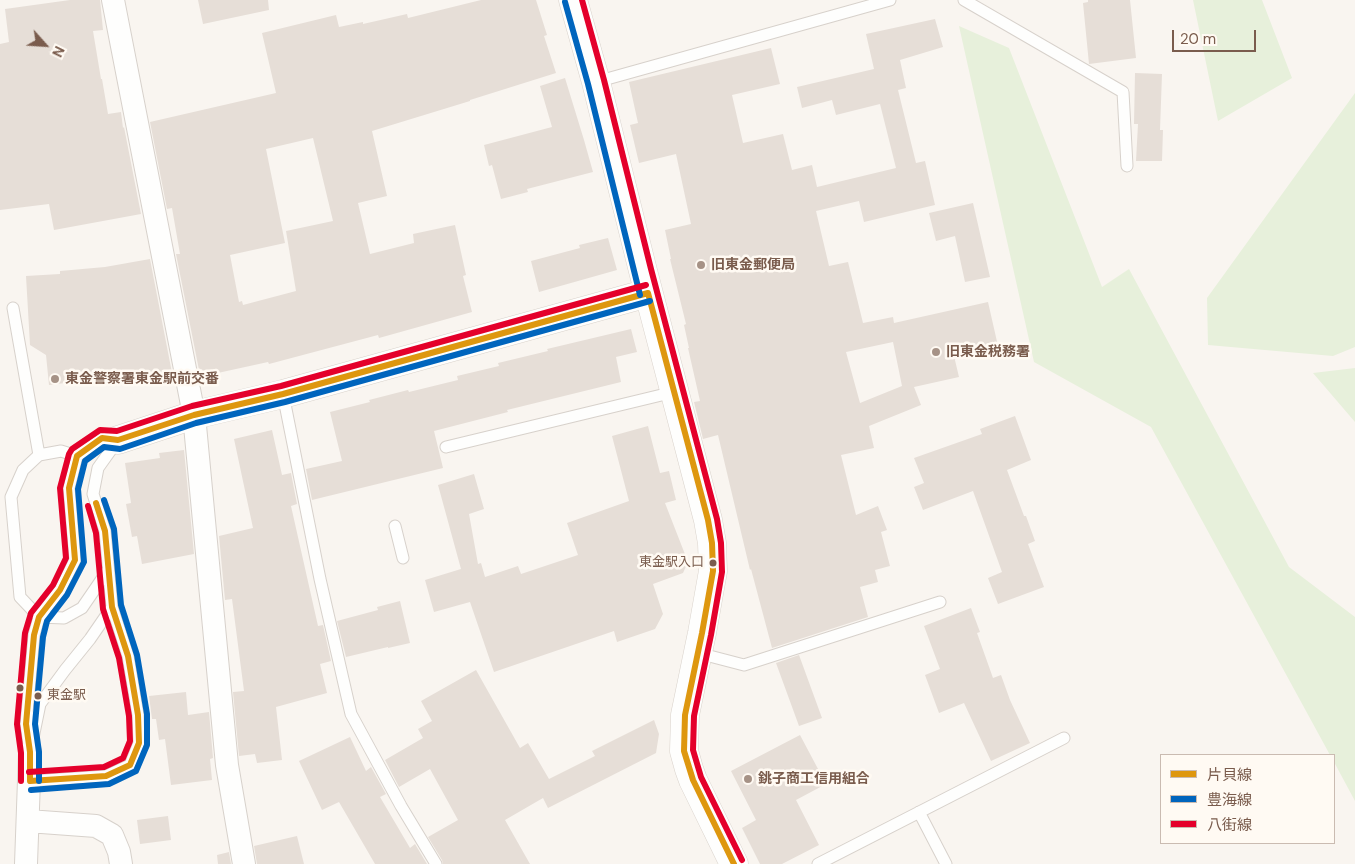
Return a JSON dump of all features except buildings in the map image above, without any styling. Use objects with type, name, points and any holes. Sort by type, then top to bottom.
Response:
[{"type":"main road","points":[[573,0],[596,82],[648,293],[708,520],[712,543],[713,571],[685,715],[684,751],[693,780],[734,864]]},
{"type":"main road","points":[[118,440],[194,415],[283,394],[648,293]]},
{"type":"street","points":[[113,0],[194,415],[227,765],[244,864]]},
{"type":"street","points":[[26,864],[30,752]]},
{"type":"street","points":[[28,821],[96,826],[112,835],[120,852],[121,864]]},
{"type":"lane","points":[[596,82],[890,0]]},
{"type":"lane","points":[[964,0],[1123,92],[1127,166]]},
{"type":"lane","points":[[13,308],[37,434],[39,455]]},
{"type":"lane","points":[[446,446],[674,392]]},
{"type":"lane","points":[[283,394],[320,579],[351,714],[401,806],[436,864]]},
{"type":"lane","points":[[30,752],[26,724],[34,635],[39,617],[60,590],[75,560],[68,488],[77,456],[102,438],[118,440],[98,468],[93,494],[105,531],[112,607],[128,656],[138,715],[139,743],[130,765],[106,776],[30,781]]},
{"type":"lane","points":[[77,456],[61,451],[39,455],[24,470],[11,497],[20,597],[39,617],[64,618],[82,608],[108,570]]},
{"type":"lane","points":[[395,526],[403,558]]},
{"type":"lane","points":[[698,653],[744,665],[940,602]]},
{"type":"lane","points":[[30,752],[40,704],[112,607]]},
{"type":"lane","points":[[818,864],[1064,738]]},
{"type":"lane","points":[[919,812],[946,864]]},
{"type":"green space","points":[[1193,0],[1262,0],[1292,78],[1218,121]]},
{"type":"green space","points":[[959,26],[1009,48],[1102,287],[1129,269],[1289,567],[1355,617],[1355,801],[1335,764],[1335,754],[1329,754],[1151,427],[1034,362]]},
{"type":"green space","points":[[1355,93],[1355,347],[1333,356],[1208,345],[1207,298]]},
{"type":"green space","points":[[1355,368],[1355,422],[1313,373]]},
{"type":"transit line","name":"八街線","points":[[582,0],[717,519],[721,543],[722,572],[694,716],[693,750],[701,777],[742,860]]},
{"type":"transit line","name":"豊海線","points":[[565,2],[588,84],[640,295]]},
{"type":"transit line","name":"八街線","points":[[21,781],[21,753],[17,724],[25,633],[31,613],[53,585],[66,558],[60,488],[72,449],[100,430],[117,431],[192,406],[281,386],[646,285]]},
{"type":"transit line","name":"片貝線","points":[[648,293],[708,520],[712,543],[713,571],[685,715],[684,751],[693,780],[734,864]]},
{"type":"transit line","name":"片貝線","points":[[30,781],[30,752],[26,724],[34,635],[39,617],[60,590],[75,560],[69,488],[77,456],[102,438],[118,440],[194,415],[283,394],[648,293]]},
{"type":"transit line","name":"豊海線","points":[[39,781],[39,752],[35,724],[43,637],[47,621],[67,595],[84,562],[78,489],[85,461],[104,447],[120,449],[196,423],[285,402],[650,301]]},
{"type":"transit line","name":"豊海線","points":[[31,790],[109,784],[136,771],[147,745],[147,714],[137,655],[121,605],[114,529],[104,500]]},
{"type":"transit line","name":"片貝線","points":[[30,781],[106,776],[130,765],[139,743],[138,715],[128,656],[112,607],[105,531],[96,503]]},
{"type":"transit line","name":"八街線","points":[[29,772],[104,767],[123,758],[130,741],[129,716],[119,658],[103,609],[96,533],[88,506]]},
{"type":"place","name":"旧東金郵便局","points":[[701,265]]},
{"type":"place","name":"旧東金税務署","points":[[936,352]]},
{"type":"place","name":"東金警察署東金駅前交番","points":[[55,379]]},
{"type":"place","name":"東金駅入口","points":[[713,563]]},
{"type":"place","name":"東金駅","points":[[38,696]]},
{"type":"place","name":"銚子商工信用組合","points":[[748,779]]}]
